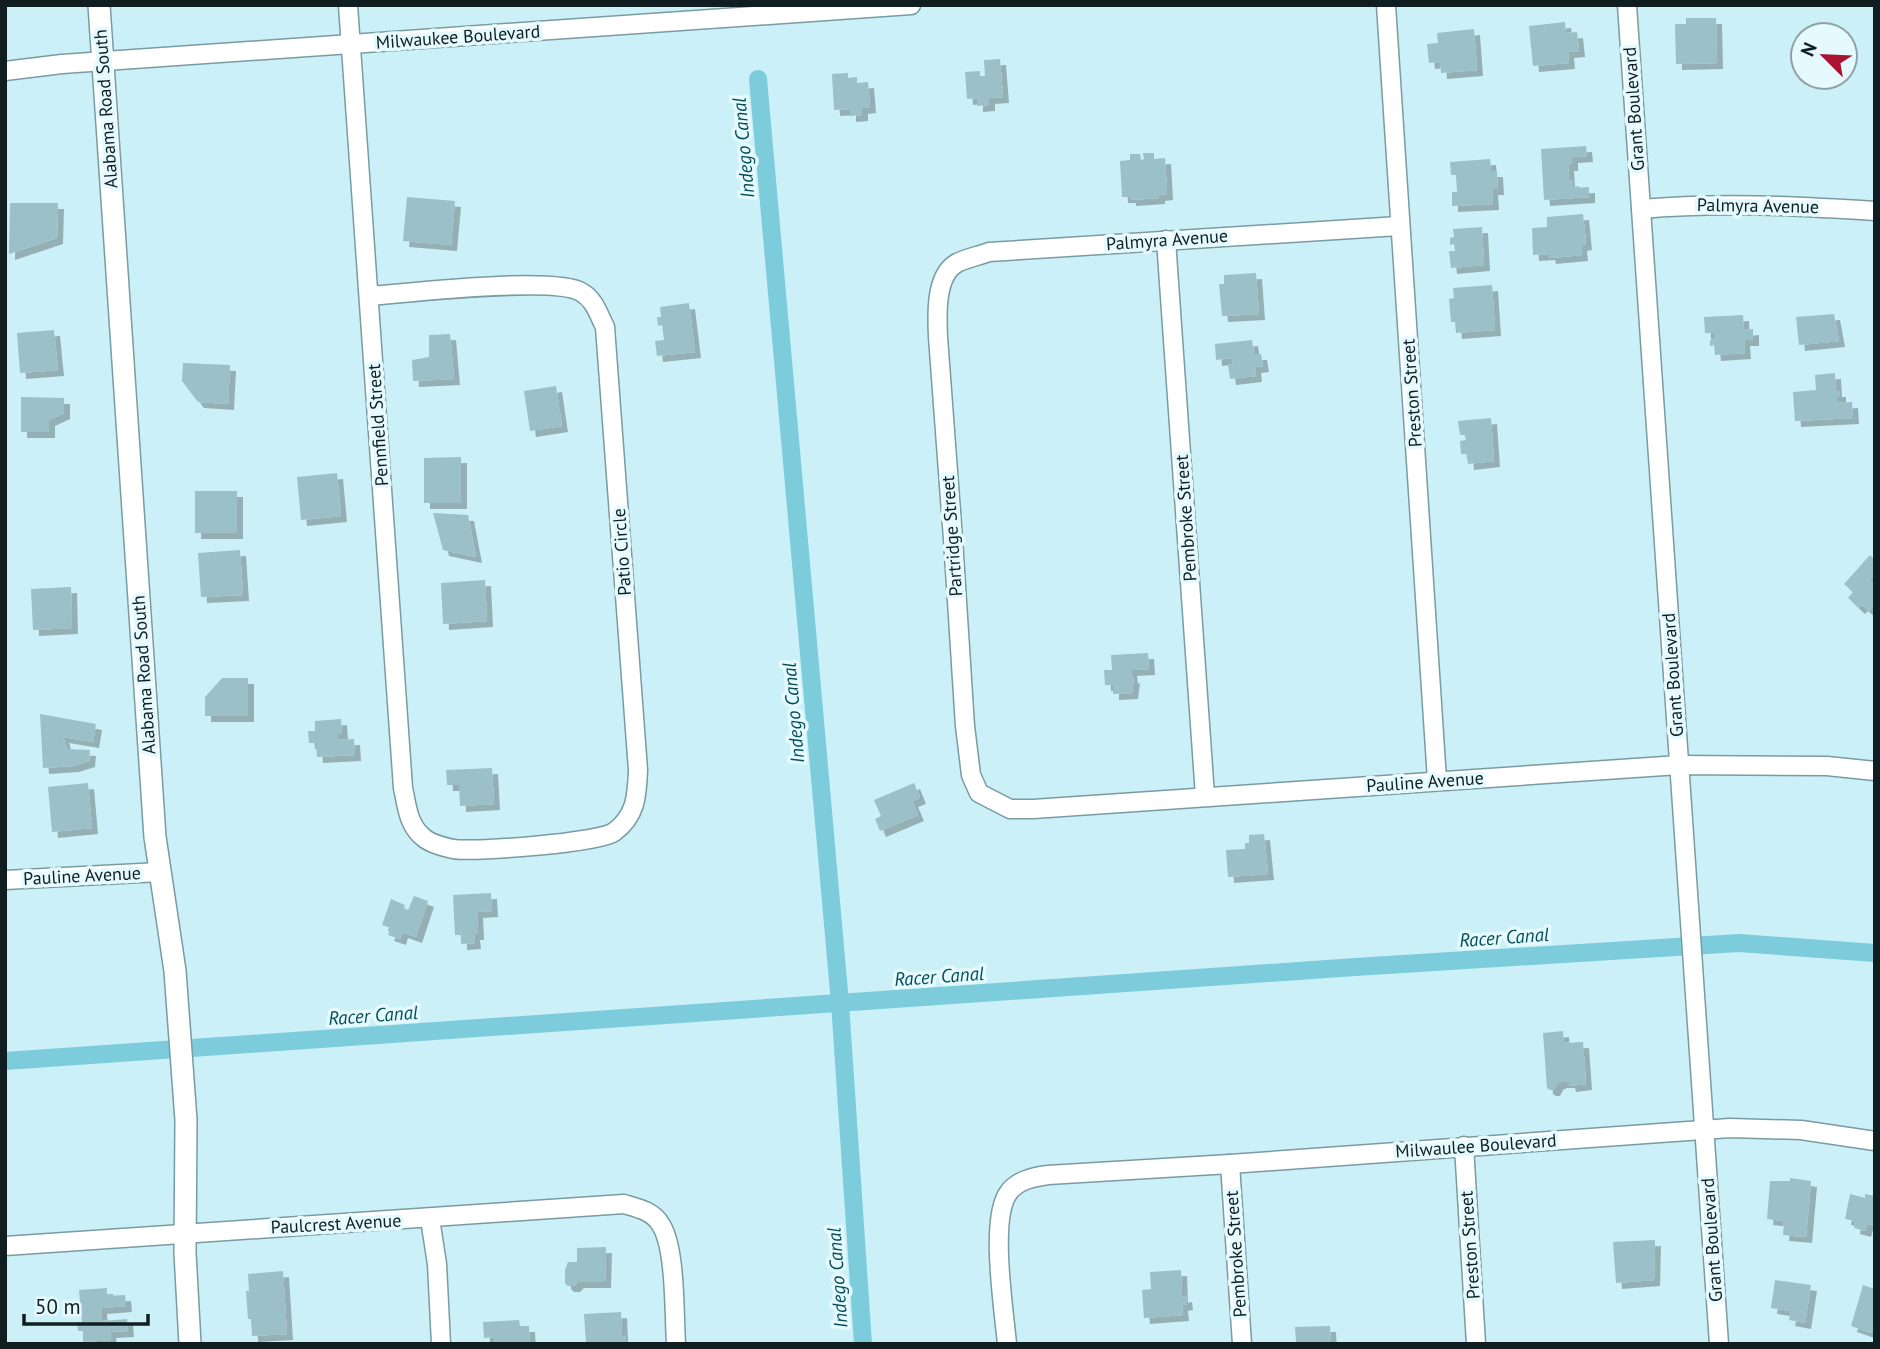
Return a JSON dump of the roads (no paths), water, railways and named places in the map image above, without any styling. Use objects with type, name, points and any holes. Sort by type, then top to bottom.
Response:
[{"type":"street","name":"Alabama Road South","points":[[99,5],[155,837],[175,971],[184,1086],[187,1158],[185,1233],[190,1344]]},
{"type":"street","name":"Pennfield Street","points":[[348,5],[404,788],[412,826],[424,839]]},
{"type":"street","name":"Milwaukee Boulevard","points":[[5,71],[62,64],[911,5]]},
{"type":"street","name":"Preston Street","points":[[1386,5],[1437,780]]},
{"type":"street","name":"Grant Boulevard","points":[[1627,5],[1719,1344]]},
{"type":"street","name":"Palmyra Avenue","points":[[1641,209],[1712,204],[1796,205],[1875,211]]},
{"type":"street","name":"Palmyra Avenue","points":[[943,278],[955,264],[989,253],[1399,226]]},
{"type":"street","name":"Pembroke Street","points":[[1166,240],[1205,796]]},
{"type":"street","name":"Partridge Street","points":[[943,278],[937,326],[961,675],[971,775],[979,793]]},
{"type":"street","name":"Patio Circle","points":[[370,296],[468,288],[559,285],[580,291],[594,303],[605,327],[609,364],[638,760],[637,796],[631,816],[612,834],[593,839],[473,849],[452,849],[424,839]]},
{"type":"street","name":"Pauline Avenue","points":[[979,793],[1010,809],[1679,765],[1827,766],[1875,771]]},
{"type":"street","name":"Pauline Avenue","points":[[5,880],[160,872]]},
{"type":"street","name":"Milwaulee Boulevard","points":[[1007,1344],[999,1234],[1000,1212],[1009,1192],[1028,1178],[1704,1129],[1801,1130],[1875,1141]]},
{"type":"street","name":"Preston Street","points":[[1464,1146],[1476,1344]]},
{"type":"street","name":"Pembroke Street","points":[[1230,1164],[1242,1344]]},
{"type":"street","name":"Paulcrest Avenue","points":[[5,1246],[624,1205],[644,1209],[660,1224],[669,1246],[676,1344]]},
{"type":"street","points":[[430,1219],[437,1265],[442,1344]]},
{"type":"waterway","name":"Indego Canal","points":[[758,79],[840,1003],[863,1344]]},
{"type":"waterway","name":"Racer Canal","points":[[5,1061],[1355,967],[1739,943],[1875,953]]}]
